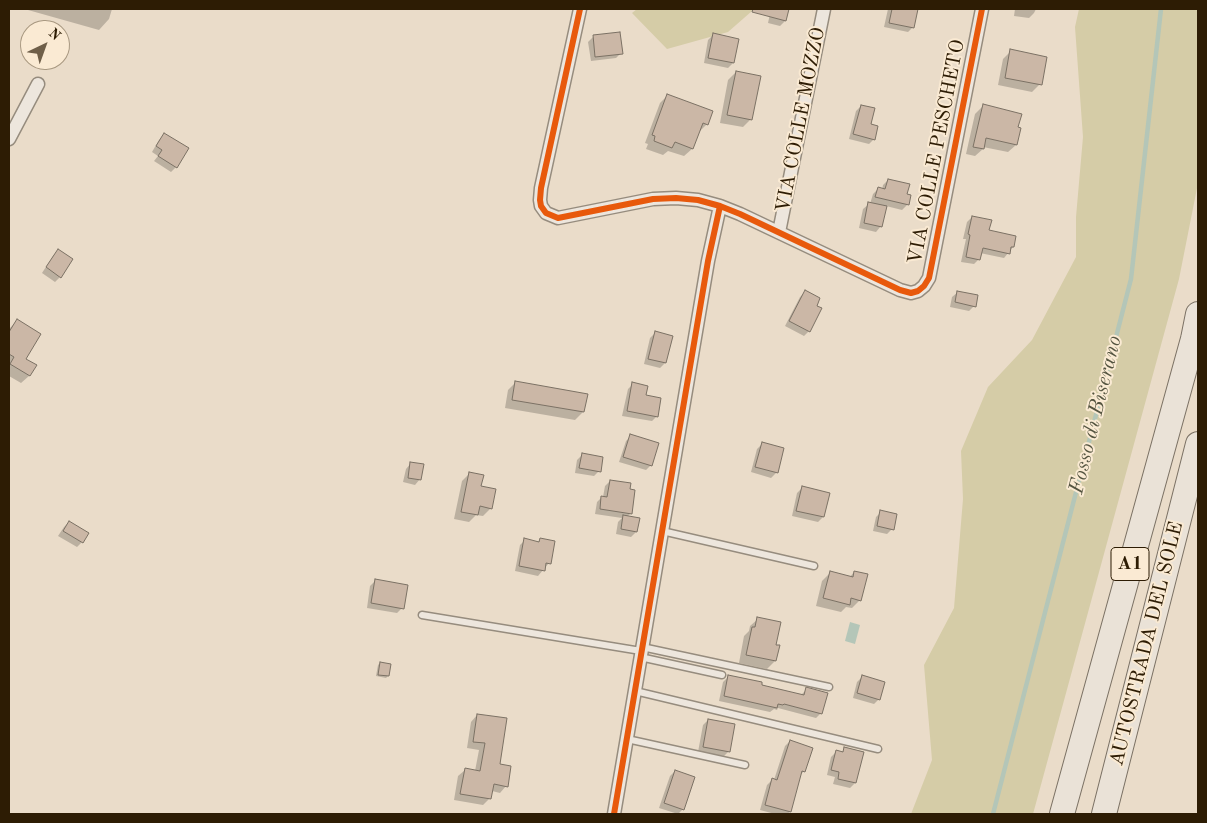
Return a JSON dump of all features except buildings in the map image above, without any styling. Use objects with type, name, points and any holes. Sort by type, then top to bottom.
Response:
[{"type":"highway","name":"AUTOSTRADA DEL SOLE","points":[[1062,814],[1198,314]]},
{"type":"highway","name":"AUTOSTRADA DEL SOLE","points":[[1104,814],[1198,444]]},
{"type":"street","name":"VIA COLLE PESCHETO","points":[[580,9],[541,188],[540,200],[543,210],[550,216],[558,218],[653,199],[676,198],[698,200],[720,206],[749,218],[904,291],[914,292],[924,286],[929,278],[982,9]]},
{"type":"street","name":"VIA COLLE MOZZO","points":[[779,232],[824,9]]},
{"type":"street","points":[[9,139],[38,84]]},
{"type":"street","points":[[614,814],[706,271],[720,206]]},
{"type":"lane","points":[[662,531],[814,566]]},
{"type":"lane","points":[[422,615],[641,651],[829,687]]},
{"type":"lane","points":[[641,651],[722,675]]},
{"type":"lane","points":[[635,690],[878,750]]},
{"type":"lane","points":[[626,739],[745,765]]},
{"type":"shaded area","points":[[637,9],[763,9],[752,11],[728,32],[667,49],[632,13]]},
{"type":"shaded area","points":[[1079,9],[1198,9],[1198,183],[1179,279],[1033,814],[911,814],[932,760],[924,665],[954,608],[963,499],[961,451],[988,387],[1032,340],[1076,257],[1076,217],[1083,137],[1075,27]]},
{"type":"shaded area","points":[[850,622],[860,625],[855,644],[845,641]]},
{"type":"waterway","name":"Fosso di Biserano","points":[[993,814],[1131,279],[1161,9]]},
{"type":"cycle path","points":[[580,9],[541,188],[541,206],[546,213],[558,218],[653,199],[676,198],[698,200],[740,214],[900,290],[911,293],[918,291],[929,278],[982,9]]},
{"type":"cycle path","points":[[614,814],[708,261],[720,206]]}]
